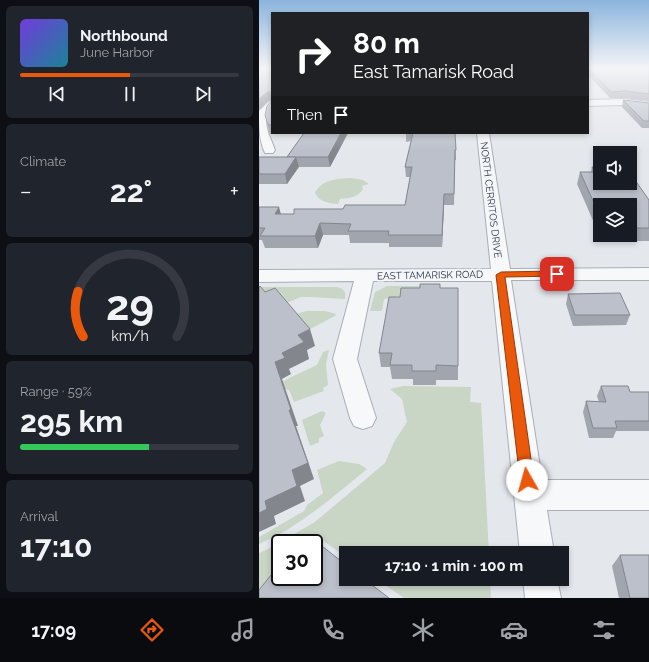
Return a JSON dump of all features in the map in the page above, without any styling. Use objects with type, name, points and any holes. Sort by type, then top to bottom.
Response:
[{"type":"street","points":[[590,100],[649,105]]},
{"type":"street","points":[[259,104],[271,104]]},
{"type":"street","points":[[269,150],[260,120],[262,114],[271,105]]},
{"type":"street","name":"NORTH CERRITOS DRIVE","points":[[483,134],[536,546]]},
{"type":"street","name":"EAST TAMARISK ROAD","points":[[259,276],[649,274]]},
{"type":"street","points":[[363,418],[345,359],[365,276]]},
{"type":"street","points":[[529,495],[649,495]]},
{"type":"street","points":[[541,586],[543,598]]},
{"type":"green space","points":[[351,178],[363,180],[369,184],[362,186],[363,189],[361,192],[356,195],[350,198],[340,199],[338,204],[322,200],[315,193],[318,188],[326,182],[335,179]]},
{"type":"green space","points":[[387,286],[425,286],[425,292],[384,299],[382,311],[370,311],[375,292]]},
{"type":"green space","points":[[259,287],[337,287],[344,291],[345,299],[301,297],[284,304],[259,303]]},
{"type":"green space","points":[[306,311],[325,311],[336,314],[335,316],[310,329],[293,315]]},
{"type":"green space","points":[[329,350],[326,364],[328,385],[323,388],[324,391],[294,402],[289,390],[283,389],[281,382],[317,365],[323,352]]},
{"type":"green space","points":[[403,386],[471,387],[470,402],[481,403],[489,546],[339,546],[339,552],[323,541],[323,534],[294,534],[315,522],[385,463],[394,442],[407,422],[402,399],[390,389]]},
{"type":"green space","points":[[322,411],[326,413],[320,425],[324,436],[319,438],[319,442],[310,446],[302,420]]},
{"type":"green space","points":[[339,461],[359,464],[367,469],[302,520],[279,534],[271,534],[271,538],[259,544],[259,537],[304,511],[307,505],[323,493],[317,470]]},
{"type":"green space","points":[[271,547],[271,586],[273,586],[263,598],[259,598],[259,553]]},
{"type":"green space","points":[[387,586],[490,586],[491,598],[404,598]]},
{"type":"building","points":[[623,100],[649,103],[649,121],[644,121]]},
{"type":"building","points":[[271,102],[271,125],[268,125],[265,115],[267,106]]},
{"type":"building","points":[[303,134],[340,134],[328,157],[287,157]]},
{"type":"building","points":[[413,134],[455,134],[456,150],[454,194],[444,194],[442,235],[388,235],[389,231],[348,231],[351,224],[320,223],[315,236],[260,236],[265,228],[259,228],[259,207],[279,207],[275,214],[294,214],[294,209],[343,209],[345,205],[405,205],[412,167],[405,167]]},
{"type":"building","points":[[259,157],[296,157],[285,174],[259,174]]},
{"type":"building","points":[[580,172],[593,172],[593,190],[637,190],[637,183],[649,200],[649,228],[637,228],[637,198],[593,198],[593,201]]},
{"type":"building","points":[[420,284],[440,284],[440,288],[458,288],[458,366],[436,365],[436,371],[412,371],[412,365],[390,365],[392,353],[379,353],[389,297],[400,297],[401,288],[420,288]]},
{"type":"building","points":[[260,286],[265,292],[275,288],[310,329],[298,335],[304,342],[282,353],[285,358],[275,362],[291,410],[289,410],[308,463],[292,470],[297,486],[265,501],[267,509],[259,513],[259,287]]},
{"type":"building","points":[[620,293],[630,315],[575,315],[568,294]]},
{"type":"building","points":[[601,386],[628,386],[630,392],[649,392],[649,421],[615,421],[617,428],[593,428],[586,401],[606,402]]},
{"type":"building","points":[[323,547],[339,559],[339,586],[373,586],[389,598],[259,598],[259,590],[271,575],[271,586],[323,586]]},
{"type":"building","points":[[620,555],[649,555],[649,598],[630,598]]},
{"type":"route","points":[[527,480],[501,275],[557,274]]}]
